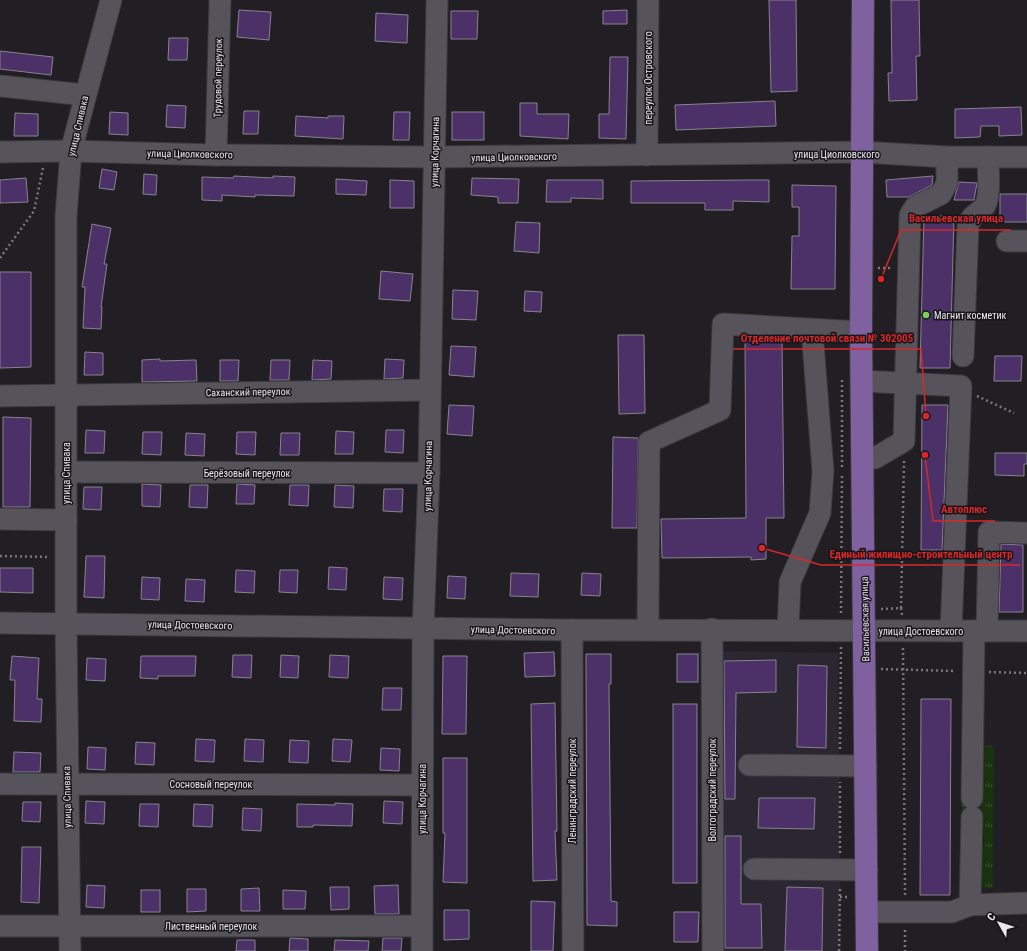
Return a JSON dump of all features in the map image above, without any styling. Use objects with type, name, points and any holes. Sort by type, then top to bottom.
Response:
[{"type":"main road","name":"Васильевская улица","points":[[863,0],[861,332],[865,610],[867,951]]},
{"type":"street","name":"улица Спивака","points":[[70,951],[66,623],[66,216],[71,151],[111,0]]},
{"type":"street","name":"Трудовой переулок","points":[[216,155],[220,0]]},
{"type":"street","name":"улица Корчагина","points":[[422,951],[423,628],[429,473],[429,390],[435,157],[437,0]]},
{"type":"street","name":"переулок Островского","points":[[647,155],[648,0]]},
{"type":"street","points":[[0,86],[85,95]]},
{"type":"street","name":"улица Циолковского","points":[[0,152],[71,151],[216,155],[435,157],[862,152],[947,157],[1027,157]]},
{"type":"street","points":[[863,459],[875,458],[904,441],[907,383],[910,214],[915,207],[941,194],[947,183],[947,157]]},
{"type":"street","points":[[963,356],[968,225],[970,219],[984,208],[988,201],[988,157]]},
{"type":"street","points":[[648,629],[649,442],[720,410],[723,324],[861,332]]},
{"type":"street","points":[[788,630],[790,582],[820,513],[823,471],[812,330]]},
{"type":"street","points":[[862,381],[961,386],[951,631]]},
{"type":"street","name":"Саханский переулок","points":[[0,396],[429,390]]},
{"type":"street","name":"Берёзовый переулок","points":[[66,472],[429,473]]},
{"type":"street","points":[[0,519],[66,520]]},
{"type":"street","points":[[970,905],[973,671],[980,631],[989,532],[1027,533]]},
{"type":"street","name":"улица Достоевского","points":[[0,623],[572,630],[712,629],[865,632],[1027,631]]},
{"type":"street","name":"Волгоградский переулок","points":[[712,629],[713,951]]},
{"type":"street","name":"Ленинградский переулок","points":[[572,630],[573,951]]},
{"type":"street","points":[[749,765],[866,766]]},
{"type":"street","name":"Сосновый переулок","points":[[0,784],[422,785]]},
{"type":"street","points":[[754,869],[867,870]]},
{"type":"street","points":[[867,912],[952,912],[970,905],[1027,903]]},
{"type":"street","name":"Лиственный переулок","points":[[0,926],[421,926]]},
{"type":"path","points":[[0,258],[34,211],[46,151]]},
{"type":"path","points":[[874,268],[894,268]]},
{"type":"path","points":[[839,951],[842,371]]},
{"type":"path","points":[[961,386],[982,399],[1014,413]]},
{"type":"path","points":[[904,441],[901,608],[904,669],[905,951]]},
{"type":"path","points":[[0,556],[66,558]]},
{"type":"path","points":[[841,611],[901,608]]},
{"type":"path","points":[[841,669],[904,669],[1027,673]]},
{"type":"shaded area","points":[[717,651],[838,653],[841,951],[718,951]]},
{"type":"green space","points":[[984,746],[994,746],[993,888],[975,888],[976,848],[984,844],[983,814],[961,812],[961,802],[983,801]]},
{"type":"building","points":[[769,0],[796,0],[797,91],[771,92]]},
{"type":"building","points":[[891,0],[919,0],[920,56],[916,56],[917,100],[889,101],[888,73],[892,73]]},
{"type":"building","points":[[239,10],[271,12],[269,40],[237,37]]},
{"type":"building","points":[[627,10],[627,24],[603,24],[603,11]]},
{"type":"building","points":[[451,11],[478,11],[477,39],[451,39]]},
{"type":"building","points":[[376,13],[408,15],[407,43],[375,41]]},
{"type":"building","points":[[169,38],[188,38],[187,60],[168,60]]},
{"type":"building","points":[[0,51],[53,57],[51,75],[0,69]]},
{"type":"building","points":[[610,57],[628,57],[626,139],[599,138],[599,114],[609,114]]},
{"type":"building","points":[[775,101],[776,126],[676,130],[675,105]]},
{"type":"building","points":[[520,103],[537,103],[537,114],[569,114],[568,139],[520,136]]},
{"type":"building","points":[[167,105],[186,106],[185,128],[166,127]]},
{"type":"building","points":[[1021,107],[1022,135],[999,136],[999,126],[981,126],[980,137],[955,138],[955,109]]},
{"type":"building","points":[[244,111],[259,111],[258,134],[243,134]]},
{"type":"building","points":[[110,112],[128,113],[128,135],[109,134]]},
{"type":"building","points":[[394,112],[410,112],[409,140],[393,140]]},
{"type":"building","points":[[452,112],[484,112],[484,140],[452,140]]},
{"type":"building","points":[[15,113],[38,114],[38,136],[14,136]]},
{"type":"building","points":[[296,116],[328,118],[328,116],[344,116],[343,139],[295,136]]},
{"type":"building","points":[[102,169],[117,172],[114,190],[99,188]]},
{"type":"building","points":[[144,174],[157,175],[156,195],[143,194]]},
{"type":"building","points":[[234,176],[273,178],[273,176],[295,177],[294,196],[255,195],[255,197],[222,195],[222,201],[202,200],[202,177],[233,178]]},
{"type":"building","points":[[933,176],[932,185],[909,197],[887,197],[886,180]]},
{"type":"building","points":[[26,178],[28,202],[0,203],[0,180]]},
{"type":"building","points":[[472,178],[519,179],[518,203],[498,203],[498,197],[471,195]]},
{"type":"building","points":[[336,179],[367,181],[366,195],[336,194]]},
{"type":"building","points":[[390,180],[414,181],[414,208],[390,208]]},
{"type":"building","points":[[547,180],[603,180],[603,199],[571,198],[571,202],[546,202]]},
{"type":"building","points":[[769,180],[769,202],[733,201],[733,210],[705,210],[705,203],[631,203],[631,181]]},
{"type":"building","points":[[959,182],[977,183],[974,200],[954,200]]},
{"type":"building","points":[[792,185],[836,186],[835,289],[791,289],[792,236],[799,236],[799,207],[792,207]]},
{"type":"building","points":[[1000,194],[1027,194],[1027,222],[1000,222]]},
{"type":"building","points":[[924,216],[954,216],[950,368],[920,368]]},
{"type":"building","points":[[516,222],[540,223],[539,253],[514,251]]},
{"type":"building","points":[[92,224],[111,228],[104,264],[107,264],[101,307],[101,329],[83,328],[85,287],[82,287]]},
{"type":"building","points":[[381,271],[413,274],[410,301],[379,299]]},
{"type":"building","points":[[0,272],[31,272],[31,367],[0,368]]},
{"type":"building","points":[[453,290],[478,291],[476,320],[452,319]]},
{"type":"building","points":[[525,291],[542,292],[541,312],[524,311]]},
{"type":"building","points":[[618,335],[644,335],[645,413],[619,414]]},
{"type":"building","points":[[745,337],[782,339],[784,518],[766,518],[766,559],[751,560],[751,557],[662,558],[661,519],[746,518]]},
{"type":"building","points":[[451,346],[476,347],[474,377],[449,375]]},
{"type":"building","points":[[85,352],[103,353],[103,375],[84,375]]},
{"type":"building","points":[[995,356],[1022,356],[1021,381],[994,381]]},
{"type":"building","points":[[160,359],[160,361],[196,360],[197,381],[142,382],[142,360]]},
{"type":"building","points":[[385,359],[404,360],[403,378],[384,379]]},
{"type":"building","points":[[220,360],[239,360],[238,381],[220,381]]},
{"type":"building","points":[[271,360],[290,360],[289,380],[270,380]]},
{"type":"building","points":[[313,360],[332,361],[331,379],[312,380]]},
{"type":"building","points":[[449,405],[474,406],[472,436],[447,434]]},
{"type":"building","points":[[922,405],[948,405],[942,550],[921,550]]},
{"type":"building","points":[[3,417],[31,418],[30,507],[3,507]]},
{"type":"building","points":[[86,430],[105,431],[104,453],[85,453]]},
{"type":"building","points":[[386,430],[404,430],[403,453],[385,452]]},
{"type":"building","points":[[336,431],[354,432],[353,454],[335,454]]},
{"type":"building","points":[[143,432],[162,432],[161,455],[142,454]]},
{"type":"building","points":[[237,432],[256,432],[255,455],[236,454]]},
{"type":"building","points":[[186,433],[205,434],[204,456],[185,455]]},
{"type":"building","points":[[281,433],[300,433],[299,455],[280,455]]},
{"type":"building","points":[[613,437],[638,438],[637,528],[612,528]]},
{"type":"building","points":[[995,453],[1027,453],[1027,464],[1024,464],[1024,476],[995,475]]},
{"type":"building","points":[[142,484],[161,485],[160,507],[142,506]]},
{"type":"building","points":[[237,484],[255,485],[254,504],[236,504]]},
{"type":"building","points":[[190,485],[208,485],[207,508],[189,507]]},
{"type":"building","points":[[290,485],[309,485],[308,506],[289,505]]},
{"type":"building","points":[[335,485],[354,486],[353,508],[334,507]]},
{"type":"building","points":[[84,487],[102,487],[101,510],[83,509]]},
{"type":"building","points":[[384,489],[403,489],[402,512],[383,511]]},
{"type":"building","points":[[1001,544],[1023,545],[1023,612],[999,612]]},
{"type":"building","points":[[86,556],[105,556],[104,598],[84,597]]},
{"type":"building","points":[[329,567],[347,568],[346,590],[328,589]]},
{"type":"building","points":[[0,568],[33,568],[33,593],[0,592]]},
{"type":"building","points":[[236,570],[255,571],[254,593],[235,592]]},
{"type":"building","points":[[280,570],[298,570],[297,593],[279,592]]},
{"type":"building","points":[[511,573],[539,574],[538,597],[510,596]]},
{"type":"building","points":[[582,573],[601,574],[600,596],[581,595]]},
{"type":"building","points":[[448,576],[466,577],[465,599],[447,598]]},
{"type":"building","points":[[142,577],[160,578],[159,600],[141,599]]},
{"type":"building","points":[[384,577],[403,578],[402,600],[383,599]]},
{"type":"building","points":[[186,579],[205,580],[204,602],[185,601]]},
{"type":"building","points":[[554,652],[555,676],[525,677],[524,653]]},
{"type":"building","points":[[586,654],[611,654],[611,684],[609,684],[611,901],[617,902],[617,926],[587,925]]},
{"type":"building","points":[[677,654],[698,654],[698,682],[677,682]]},
{"type":"building","points":[[233,655],[252,655],[251,678],[232,677]]},
{"type":"building","points":[[281,655],[299,656],[298,678],[280,677]]},
{"type":"building","points":[[330,655],[349,656],[348,678],[329,677]]},
{"type":"building","points":[[12,656],[39,658],[37,699],[42,699],[41,722],[14,721],[15,680],[10,680]]},
{"type":"building","points":[[141,656],[196,656],[195,676],[158,676],[158,679],[140,678]]},
{"type":"building","points":[[443,656],[467,656],[466,734],[442,734]]},
{"type":"building","points":[[87,658],[106,659],[105,681],[86,680]]},
{"type":"building","points":[[776,660],[776,692],[736,693],[735,799],[725,799],[724,661]]},
{"type":"building","points":[[798,665],[827,666],[826,748],[797,747]]},
{"type":"building","points":[[383,688],[402,688],[401,710],[382,710]]},
{"type":"building","points":[[921,699],[951,699],[950,895],[920,895]]},
{"type":"building","points":[[555,703],[557,831],[555,831],[557,880],[533,881],[531,704]]},
{"type":"building","points":[[673,704],[697,704],[697,883],[673,883]]},
{"type":"building","points":[[196,739],[215,740],[214,762],[195,761]]},
{"type":"building","points":[[245,739],[264,740],[263,762],[244,761]]},
{"type":"building","points":[[333,739],[352,740],[350,762],[332,761]]},
{"type":"building","points":[[290,740],[309,741],[308,763],[289,762]]},
{"type":"building","points":[[136,742],[155,743],[154,765],[135,764]]},
{"type":"building","points":[[88,747],[106,748],[105,770],[87,769]]},
{"type":"building","points":[[381,748],[400,749],[399,771],[380,770]]},
{"type":"building","points":[[14,752],[41,753],[40,772],[13,772]]},
{"type":"building","points":[[443,758],[467,758],[467,883],[443,882],[445,833],[443,833]]},
{"type":"building","points":[[759,798],[815,798],[814,829],[758,828]]},
{"type":"building","points":[[86,801],[105,802],[104,824],[85,823]]},
{"type":"building","points":[[384,801],[403,802],[402,824],[383,823]]},
{"type":"building","points":[[23,802],[41,802],[40,822],[22,821]]},
{"type":"building","points":[[335,803],[353,804],[352,826],[313,825],[313,827],[297,827],[297,804],[335,805]]},
{"type":"building","points":[[140,804],[159,804],[158,827],[139,826]]},
{"type":"building","points":[[194,804],[213,805],[212,827],[193,826]]},
{"type":"building","points":[[243,808],[262,809],[261,831],[242,830]]},
{"type":"building","points":[[725,836],[741,836],[741,904],[761,904],[762,948],[725,948]]},
{"type":"building","points":[[22,847],[41,847],[39,903],[21,902]]},
{"type":"building","points":[[87,885],[105,886],[104,908],[86,907]]},
{"type":"building","points":[[398,885],[399,914],[375,914],[374,886]]},
{"type":"building","points":[[330,887],[349,887],[349,909],[331,910]]},
{"type":"building","points":[[787,887],[823,888],[822,951],[785,951]]},
{"type":"building","points":[[259,888],[260,911],[241,911],[241,889]]},
{"type":"building","points":[[187,889],[206,889],[206,911],[187,912]]},
{"type":"building","points":[[141,890],[160,890],[160,912],[141,912]]},
{"type":"building","points":[[283,890],[306,891],[305,909],[283,909]]},
{"type":"building","points":[[531,901],[555,902],[553,951],[531,951]]},
{"type":"building","points":[[444,910],[469,910],[469,939],[444,940]]},
{"type":"building","points":[[674,912],[699,912],[698,942],[674,942]]},
{"type":"building","points":[[290,938],[308,939],[308,951],[289,951]]},
{"type":"building","points":[[383,938],[402,938],[401,951],[382,951]]},
{"type":"building","points":[[237,940],[255,940],[255,951],[236,951]]},
{"type":"building","points":[[335,940],[369,941],[368,951],[334,951]]},
{"type":"place","name":"Васильевская улица","points":[[881,279]]},
{"type":"place","name":"Магнит косметик","points":[[926,315]]},
{"type":"place","name":"Отделение почтовой связи № 302005","points":[[926,416]]},
{"type":"place","name":"Автоплюс","points":[[925,455]]},
{"type":"place","name":"Единый жилищно-строительный центр","points":[[762,548]]}]
